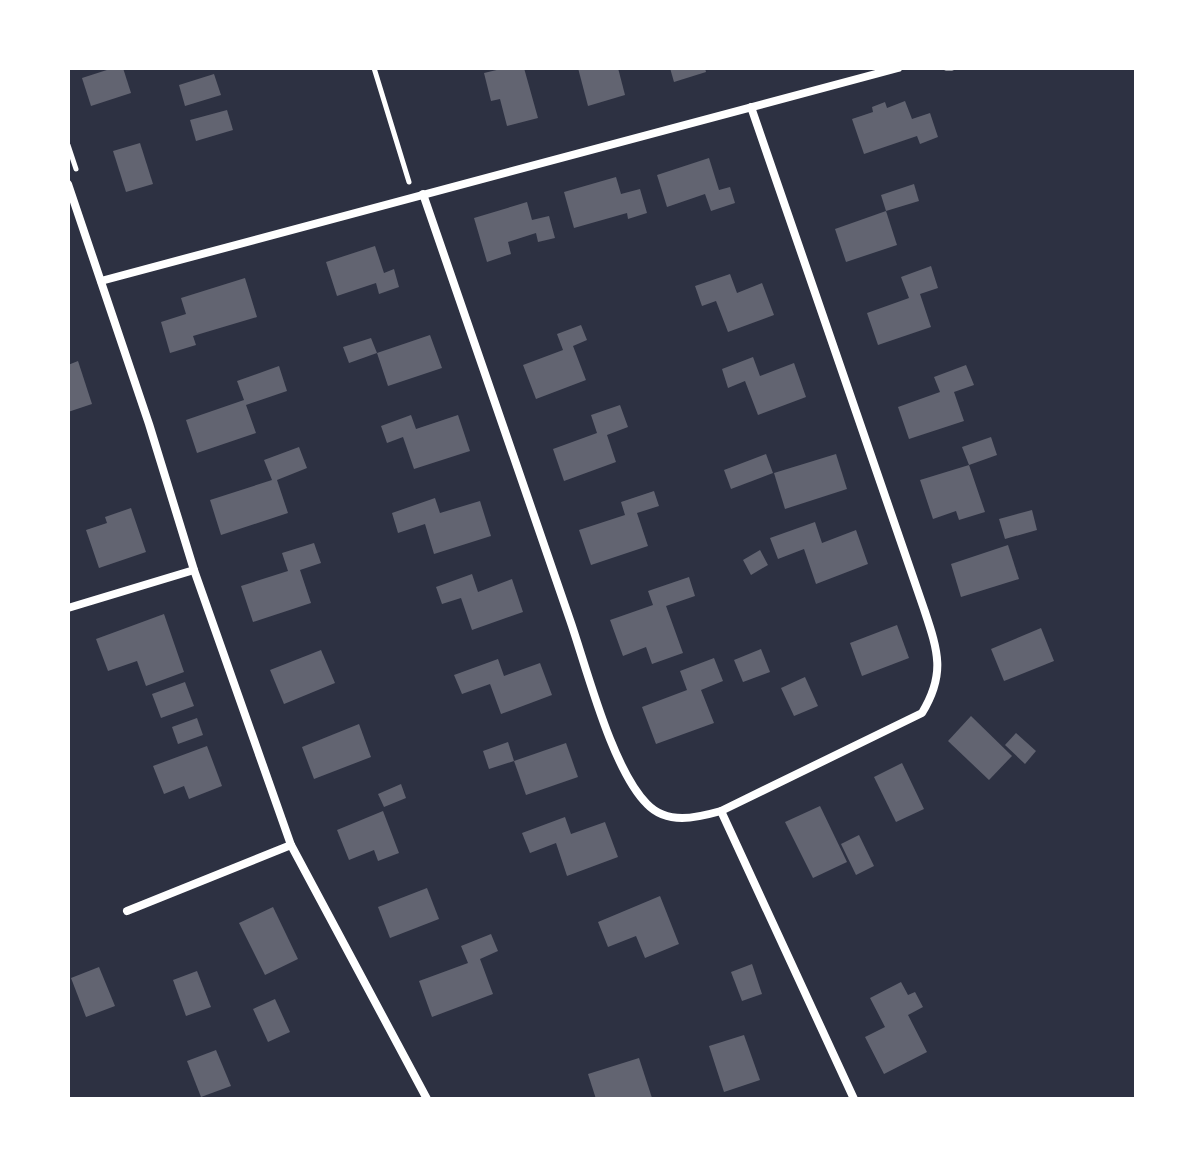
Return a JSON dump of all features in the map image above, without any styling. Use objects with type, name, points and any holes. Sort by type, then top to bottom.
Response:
[{"type":"street","points":[[101,281],[898,68]]},
{"type":"street","points":[[423,194],[595,694],[634,790],[649,807],[665,816],[681,819],[721,811],[922,713],[937,688],[938,661],[932,632],[751,107]]},
{"type":"street","points":[[68,184],[194,570],[291,845],[427,1099]]},
{"type":"street","points":[[68,608],[194,570]]},
{"type":"street","points":[[721,811],[853,1099]]},
{"type":"street","points":[[127,911],[291,845]]},
{"type":"path","points":[[374,68],[413,196]]},
{"type":"building","points":[[123,68],[131,93],[91,106],[82,78]]},
{"type":"building","points":[[524,68],[538,118],[507,126],[500,99],[491,101],[484,73]]},
{"type":"building","points":[[578,68],[618,68],[625,95],[588,106]]},
{"type":"building","points":[[670,68],[705,68],[706,72],[674,82]]},
{"type":"building","points":[[214,74],[221,95],[185,106],[179,85]]},
{"type":"building","points":[[905,101],[912,119],[930,113],[938,137],[920,144],[917,136],[864,154],[852,119],[873,112],[872,107],[885,102],[887,108]]},
{"type":"building","points":[[227,110],[233,130],[196,141],[190,120]]},
{"type":"building","points":[[140,143],[153,184],[126,192],[113,151]]},
{"type":"building","points":[[709,158],[719,190],[730,187],[735,203],[711,211],[705,194],[667,207],[657,175]]},
{"type":"building","points":[[616,177],[621,194],[640,189],[647,213],[628,219],[627,213],[574,228],[564,192]]},
{"type":"building","points":[[914,184],[919,201],[886,211],[881,195]]},
{"type":"building","points":[[527,202],[532,220],[549,216],[555,238],[538,242],[536,233],[508,242],[511,254],[487,262],[474,218]]},
{"type":"building","points":[[886,211],[897,245],[846,262],[835,229]]},
{"type":"building","points":[[375,246],[384,273],[394,269],[399,287],[379,294],[376,283],[337,296],[326,262]]},
{"type":"building","points":[[931,266],[938,288],[920,294],[931,327],[878,345],[867,313],[909,298],[901,277]]},
{"type":"building","points":[[730,274],[737,293],[762,283],[774,315],[728,332],[716,301],[702,306],[695,286]]},
{"type":"building","points":[[245,278],[257,317],[193,336],[196,345],[170,353],[161,322],[186,314],[181,298]]},
{"type":"building","points":[[581,325],[587,340],[573,346],[586,380],[536,399],[523,365],[563,350],[557,334]]},
{"type":"building","points":[[430,335],[442,368],[388,386],[377,353]]},
{"type":"building","points":[[371,338],[377,353],[349,363],[343,347]]},
{"type":"building","points":[[753,357],[760,376],[794,363],[806,397],[758,415],[745,381],[728,388],[722,369]]},
{"type":"building","points":[[78,361],[92,404],[68,412],[68,365]]},
{"type":"building","points":[[966,365],[974,385],[954,392],[964,421],[909,439],[898,407],[940,392],[934,377]]},
{"type":"building","points":[[279,366],[287,391],[246,405],[256,433],[197,453],[186,420],[244,400],[237,381]]},
{"type":"building","points":[[620,405],[628,427],[607,435],[616,462],[564,481],[553,449],[597,433],[591,415]]},
{"type":"building","points":[[411,415],[416,429],[458,415],[470,451],[414,469],[403,437],[387,443],[381,426]]},
{"type":"building","points":[[991,437],[997,455],[969,465],[962,447]]},
{"type":"building","points":[[299,447],[307,468],[277,480],[288,513],[221,535],[210,500],[272,480],[264,460]]},
{"type":"building","points":[[766,454],[773,473],[731,489],[724,470]]},
{"type":"building","points":[[836,454],[847,489],[785,509],[774,473]]},
{"type":"building","points":[[969,465],[985,512],[959,520],[956,511],[933,519],[920,480]]},
{"type":"building","points":[[654,491],[659,506],[637,513],[648,546],[591,565],[579,530],[625,515],[621,502]]},
{"type":"building","points":[[435,498],[440,513],[480,501],[491,536],[434,554],[425,524],[398,533],[392,513]]},
{"type":"building","points":[[131,508],[146,552],[99,568],[86,530],[107,523],[105,517]]},
{"type":"building","points":[[1032,510],[1037,530],[1005,539],[999,519]]},
{"type":"building","points":[[815,522],[822,543],[856,530],[868,564],[816,584],[804,549],[778,559],[770,538]]},
{"type":"building","points":[[314,543],[321,563],[300,570],[311,603],[253,622],[241,586],[288,571],[282,553]]},
{"type":"building","points":[[1008,545],[1019,579],[961,597],[951,564]]},
{"type":"building","points":[[760,550],[768,565],[751,575],[743,560]]},
{"type":"building","points":[[472,574],[478,592],[512,579],[523,612],[472,630],[461,598],[442,604],[436,587]]},
{"type":"building","points":[[689,577],[695,596],[666,606],[683,653],[652,664],[646,647],[623,656],[610,620],[653,605],[648,591]]},
{"type":"building","points":[[164,614],[184,672],[146,686],[137,661],[108,671],[96,639]]},
{"type":"building","points":[[897,625],[909,658],[862,676],[850,643]]},
{"type":"building","points":[[1041,628],[1054,661],[1004,681],[991,649]]},
{"type":"building","points":[[761,649],[770,672],[743,682],[734,660]]},
{"type":"building","points":[[321,650],[335,683],[284,704],[270,670]]},
{"type":"building","points":[[714,658],[723,681],[701,690],[714,723],[656,744],[642,707],[687,690],[680,671]]},
{"type":"building","points":[[498,659],[504,676],[540,663],[552,695],[501,714],[490,684],[462,694],[454,675]]},
{"type":"building","points":[[805,677],[818,706],[794,716],[781,688]]},
{"type":"building","points":[[185,682],[194,706],[161,718],[152,694]]},
{"type":"building","points":[[971,716],[1012,756],[989,780],[948,741]]},
{"type":"building","points":[[197,718],[203,735],[178,744],[172,727]]},
{"type":"building","points":[[359,724],[371,757],[314,779],[302,747]]},
{"type":"building","points":[[1016,733],[1036,751],[1025,764],[1005,745]]},
{"type":"building","points":[[508,742],[514,761],[489,769],[483,751]]},
{"type":"building","points":[[566,743],[578,777],[526,795],[514,761]]},
{"type":"building","points":[[207,746],[222,786],[189,799],[184,786],[164,794],[153,766]]},
{"type":"building","points":[[902,763],[924,809],[896,822],[874,777]]},
{"type":"building","points":[[401,784],[406,798],[384,807],[378,794]]},
{"type":"building","points":[[820,806],[847,862],[813,878],[785,822]]},
{"type":"building","points":[[383,811],[399,853],[378,861],[374,850],[349,860],[337,830]]},
{"type":"building","points":[[565,817],[571,834],[605,822],[618,857],[567,876],[556,843],[530,853],[522,833]]},
{"type":"building","points":[[859,835],[874,866],[856,875],[841,844]]},
{"type":"building","points":[[427,888],[439,919],[390,938],[378,907]]},
{"type":"building","points":[[660,896],[679,944],[645,958],[636,936],[608,947],[598,922]]},
{"type":"building","points":[[273,907],[298,959],[265,975],[239,923]]},
{"type":"building","points":[[491,934],[498,951],[480,959],[493,994],[432,1017],[419,981],[468,963],[461,946]]},
{"type":"building","points":[[752,964],[762,994],[742,1001],[731,972]]},
{"type":"building","points":[[99,967],[115,1006],[86,1017],[71,978]]},
{"type":"building","points":[[197,971],[211,1007],[186,1016],[173,980]]},
{"type":"building","points":[[901,982],[908,995],[915,992],[923,1007],[908,1015],[927,1052],[884,1074],[865,1037],[885,1027],[870,998]]},
{"type":"building","points":[[275,999],[290,1032],[268,1042],[253,1009]]},
{"type":"building","points":[[744,1035],[760,1080],[724,1092],[709,1046]]},
{"type":"building","points":[[216,1050],[231,1086],[201,1097],[187,1061]]},
{"type":"building","points":[[639,1058],[652,1098],[596,1099],[588,1074]]}]
